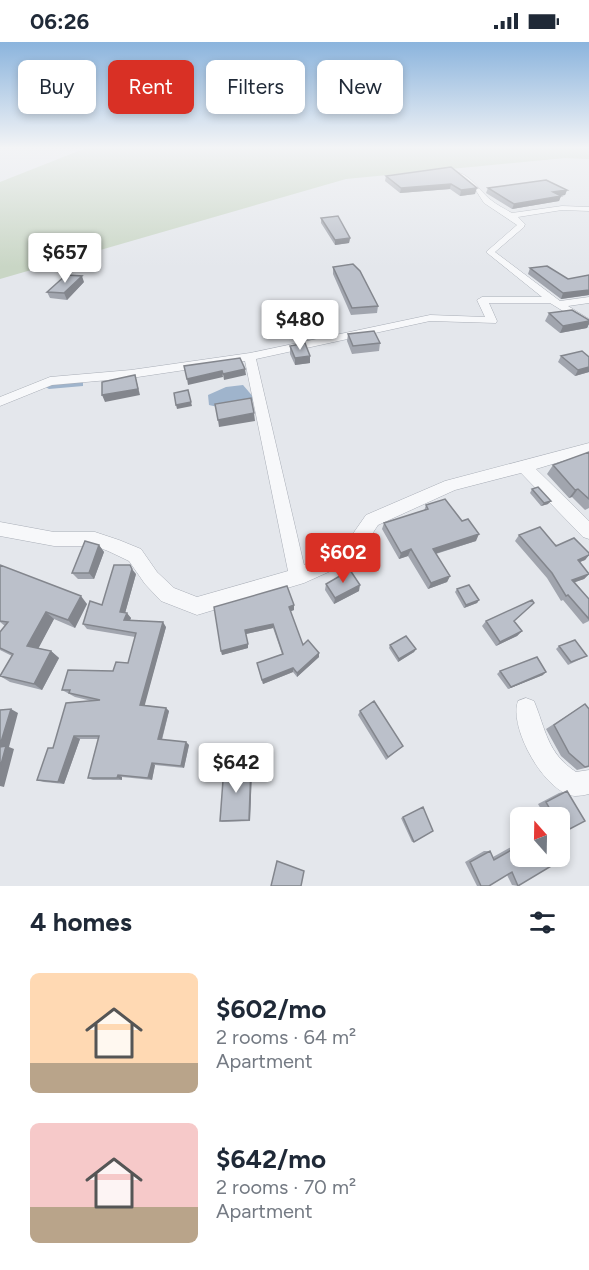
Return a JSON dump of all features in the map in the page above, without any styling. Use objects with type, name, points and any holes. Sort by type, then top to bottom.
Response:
[{"type":"street","points":[[477,187],[487,201],[521,224],[490,252],[555,302],[589,324]]},
{"type":"street","points":[[512,216],[562,208],[589,209]]},
{"type":"street","points":[[0,402],[50,381],[131,374],[250,357],[389,325],[430,318],[492,321],[482,300],[555,302],[589,300]]},
{"type":"street","points":[[250,357],[298,577]]},
{"type":"street","points":[[0,529],[54,539],[95,539],[113,545],[135,555],[151,578],[168,595],[197,606],[298,577],[349,554],[372,520],[451,485],[589,448]]},
{"type":"street","points":[[524,467],[589,532]]},
{"type":"street","points":[[526,708],[532,733],[553,769],[574,784],[589,782]]},
{"type":"green space","points":[[0,187],[317,187],[0,279]]},
{"type":"water","points":[[243,385],[255,399],[245,404],[232,406],[209,405],[208,395],[226,387]]},
{"type":"building","points":[[457,187],[477,188],[461,190]]},
{"type":"building","points":[[562,187],[567,190],[553,192],[561,196],[514,204],[488,188]]},
{"type":"building","points":[[338,216],[350,238],[335,240],[321,218]]},
{"type":"building","points":[[353,264],[360,271],[378,306],[352,308],[333,267]]},
{"type":"building","points":[[547,266],[568,279],[589,275],[589,290],[563,293],[530,268]]},
{"type":"building","points":[[66,275],[82,276],[64,293],[47,292]]},
{"type":"building","points":[[572,310],[589,321],[563,326],[549,313]]},
{"type":"building","points":[[374,331],[380,343],[353,346],[348,334]]},
{"type":"building","points":[[305,343],[310,356],[295,358],[290,346]]},
{"type":"building","points":[[582,351],[589,357],[589,367],[578,370],[561,356]]},
{"type":"building","points":[[240,358],[245,369],[223,374],[222,371],[187,379],[184,366]]},
{"type":"building","points":[[135,375],[138,389],[102,395],[102,382]]},
{"type":"building","points":[[188,390],[191,402],[176,405],[174,393]]},
{"type":"building","points":[[251,398],[254,413],[218,420],[215,404]]},
{"type":"building","points":[[589,452],[589,499],[578,489],[575,490],[553,465]]},
{"type":"building","points":[[538,487],[551,501],[544,503],[532,489]]},
{"type":"building","points":[[445,499],[462,521],[468,519],[479,534],[433,549],[450,576],[431,583],[411,549],[401,553],[384,523],[428,509],[426,505]]},
{"type":"building","points":[[540,527],[556,546],[574,538],[589,553],[578,560],[589,574],[572,580],[589,599],[589,619],[568,595],[566,596],[552,573],[519,535]]},
{"type":"building","points":[[85,541],[99,545],[89,573],[72,573]]},
{"type":"building","points":[[0,565],[81,596],[68,620],[46,612],[27,646],[51,651],[34,684],[0,676],[13,654],[0,648],[0,632],[8,622],[0,621]]},
{"type":"building","points":[[114,565],[130,565],[132,569],[120,612],[127,613],[124,620],[163,622],[140,705],[166,708],[158,739],[186,742],[181,766],[152,763],[148,778],[118,775],[117,778],[88,778],[99,736],[74,736],[58,782],[37,780],[48,748],[53,748],[66,703],[100,700],[69,693],[70,690],[62,690],[68,670],[113,671],[116,662],[128,663],[136,633],[83,624],[90,601],[102,605]]},
{"type":"building","points":[[350,570],[360,585],[335,598],[326,584]]},
{"type":"building","points":[[469,585],[479,600],[466,605],[457,589]]},
{"type":"building","points":[[287,586],[294,605],[289,607],[303,645],[308,640],[319,653],[297,673],[293,668],[262,680],[257,663],[283,654],[273,624],[245,630],[248,644],[221,651],[214,607]]},
{"type":"building","points":[[532,600],[534,603],[514,621],[522,631],[500,642],[486,621]]},
{"type":"building","points":[[406,636],[416,649],[399,659],[390,645]]},
{"type":"building","points":[[575,640],[587,656],[571,662],[559,646]]},
{"type":"building","points":[[537,657],[546,672],[511,687],[500,671]]},
{"type":"building","points":[[374,701],[403,746],[388,757],[360,711]]},
{"type":"building","points":[[585,704],[589,709],[589,766],[585,767],[569,753],[554,725]]},
{"type":"building","points":[[11,709],[0,745],[0,710]]},
{"type":"building","points":[[6,746],[0,768],[0,747]]},
{"type":"building","points":[[251,766],[249,820],[220,821],[224,767]]},
{"type":"building","points":[[567,791],[585,821],[570,829],[570,807],[549,807],[546,802]]},
{"type":"building","points":[[423,807],[433,831],[414,842],[403,817]]},
{"type":"building","points":[[490,851],[494,860],[510,851],[510,867],[550,867],[518,886],[512,872],[489,886],[481,886],[470,862]]},
{"type":"building","points":[[277,861],[304,871],[301,886],[271,886]]},
{"type":"waterway","points":[[49,385],[78,383]]}]
